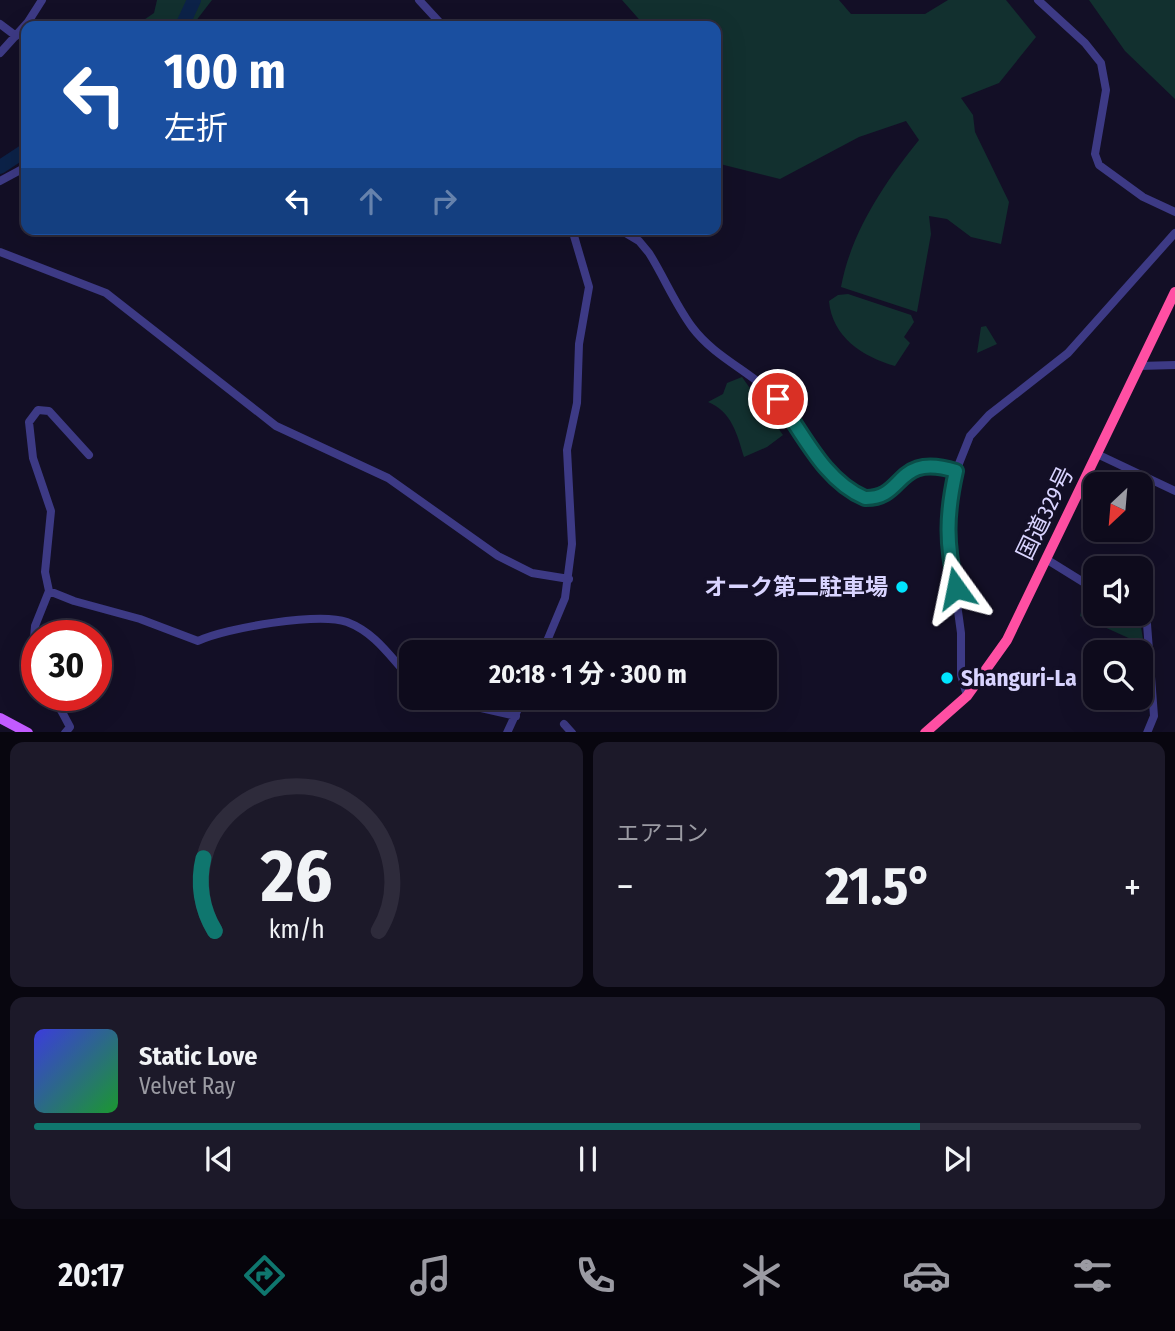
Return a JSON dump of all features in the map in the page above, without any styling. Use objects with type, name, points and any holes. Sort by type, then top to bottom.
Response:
[{"type":"highway","name":"国道329号","points":[[926,732],[967,696],[1007,640],[1175,292]]},
{"type":"main road","points":[[0,718],[26,732]]},
{"type":"street","points":[[27,21],[42,0]]},
{"type":"street","points":[[419,0],[438,21]]},
{"type":"street","points":[[1038,0],[1085,43],[1101,63],[1106,90],[1095,154],[1099,164],[1143,197],[1175,212]]},
{"type":"street","points":[[0,24],[16,36]]},
{"type":"street","points":[[0,53],[21,29]]},
{"type":"street","points":[[0,181],[21,170]]},
{"type":"street","points":[[967,696],[961,676],[961,633],[956,588],[947,547],[956,471],[974,429],[1068,353],[1129,289],[1175,233]]},
{"type":"street","points":[[547,640],[569,579],[572,544],[567,450],[577,403],[579,344],[589,287],[574,235]]},
{"type":"street","points":[[629,235],[639,241],[649,253],[698,335],[709,347],[778,399],[817,456],[856,494],[865,498],[880,496],[914,469],[925,464],[956,471]]},
{"type":"street","points":[[0,252],[106,293],[276,426],[388,478],[498,556],[532,573],[569,579]]},
{"type":"street","points":[[1139,366],[1175,365]]},
{"type":"street","points":[[37,620],[49,591],[45,572],[51,511],[33,458],[29,422],[38,410],[49,411],[89,455]]},
{"type":"street","points":[[1097,454],[1175,491]]},
{"type":"street","points":[[1046,559],[1083,582]]},
{"type":"street","points":[[49,591],[74,601],[140,619],[198,641],[214,633],[251,626],[327,619],[346,622],[385,646],[399,664]]},
{"type":"street","points":[[1147,626],[1154,716],[1147,732]]},
{"type":"street","points":[[490,710],[516,716]]},
{"type":"street","points":[[508,732],[518,710]]},
{"type":"street","points":[[62,711],[70,727],[66,732]]},
{"type":"street","points":[[564,724],[571,732]]},
{"type":"green space","points":[[157,0],[212,0],[196,21],[142,21],[154,13]]},
{"type":"green space","points":[[622,0],[839,0],[851,14],[925,14],[948,0],[1006,0],[1036,37],[999,83],[961,98],[973,115],[975,132],[1009,202],[1001,244],[971,237],[947,219],[929,216],[931,234],[917,312],[841,287],[861,227],[882,190],[919,140],[906,121],[859,137],[780,179],[721,164],[721,21],[641,21]]},
{"type":"green space","points":[[1089,0],[1175,0],[1175,99],[1125,51]]},
{"type":"green space","points":[[848,294],[911,315],[914,322],[904,337],[910,343],[895,366],[861,351],[851,344],[836,325],[829,301],[838,295]]},
{"type":"green space","points":[[986,326],[997,344],[977,353],[981,327]]},
{"type":"green space","points":[[742,377],[783,435],[767,447],[744,457],[728,418],[708,402],[723,394],[727,383]]},
{"type":"green space","points":[[1102,626],[1141,626],[1143,640],[1133,640]]},
{"type":"waterway","points":[[184,21],[194,0]]},
{"type":"waterway","points":[[0,167],[21,153]]},
{"type":"place","name":"オーク第二駐車場","points":[[902,587]]},
{"type":"place","name":"Shanguri-La","points":[[947,678]]},
{"type":"route","points":[[778,399],[817,456],[844,484],[865,498],[880,496],[914,469],[925,464],[956,471],[949,504],[947,547],[956,588]]}]
